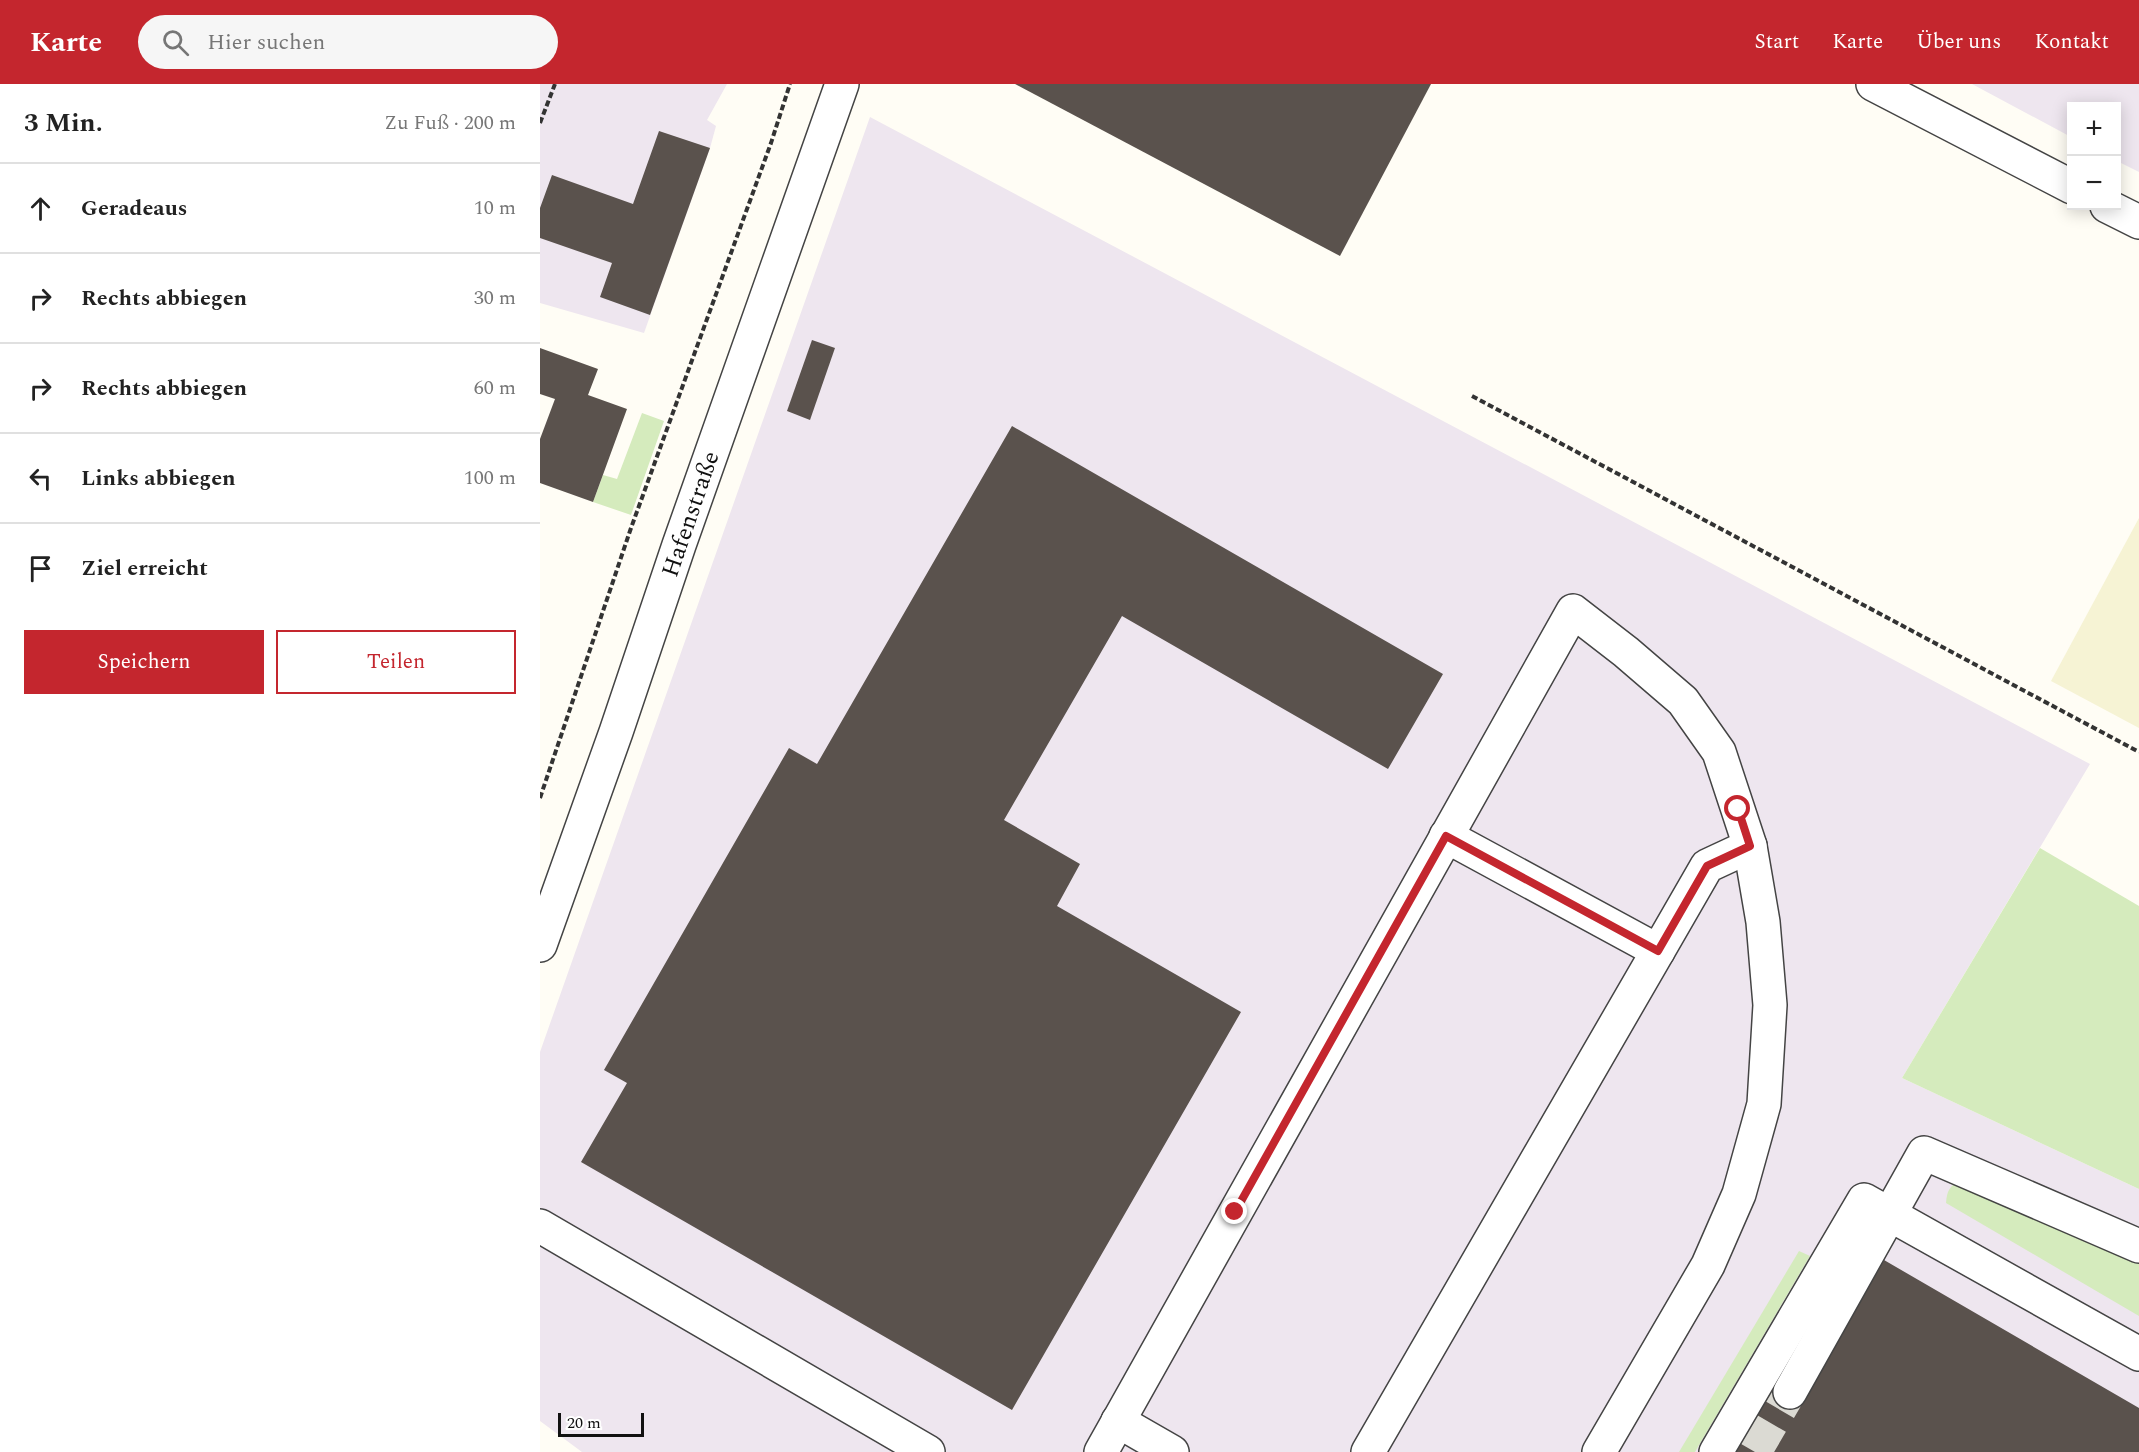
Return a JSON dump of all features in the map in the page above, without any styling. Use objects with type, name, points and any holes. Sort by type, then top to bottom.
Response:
[{"type":"street","name":"Hafenstraße","points":[[540,945],[616,732],[682,534],[842,84]]},
{"type":"street","points":[[1873,84],[2067,184]]},
{"type":"street","points":[[2115,210],[2139,222]]},
{"type":"street","points":[[1101,1452],[1573,611],[1626,652],[1683,701],[1719,752],[1750,846],[1763,922],[1770,1005],[1764,1104],[1739,1194],[1708,1265],[1599,1452]]},
{"type":"street","points":[[1446,836],[1658,951]]},
{"type":"street","points":[[1368,1452],[1707,866],[1750,846]]},
{"type":"street","points":[[1790,1392],[1924,1153],[2139,1246]]},
{"type":"street","points":[[1716,1452],[1864,1200],[2139,1354]]},
{"type":"street","points":[[540,1226],[928,1452]]},
{"type":"street","points":[[1118,1421],[1172,1452]]},
{"type":"path","points":[[540,123],[555,84]]},
{"type":"path","points":[[540,798],[631,528],[771,143],[790,84]]},
{"type":"path","points":[[1472,396],[2139,752]]},
{"type":"shaded area","points":[[540,84],[727,84],[707,120],[716,126],[710,148],[644,333],[540,303]]},
{"type":"shaded area","points":[[1972,84],[2139,84],[2139,172],[2121,163],[2121,102],[2067,102],[2067,135]]},
{"type":"shaded area","points":[[870,117],[2090,764],[1902,1078],[2139,1189],[2139,1452],[582,1452],[540,1421],[540,1052]]},
{"type":"shaded area","points":[[2139,518],[2139,728],[2051,681]]},
{"type":"green space","points":[[642,413],[664,421],[631,515],[593,502],[603,475],[617,479]]},
{"type":"green space","points":[[2040,848],[2139,906],[2139,1189],[1902,1078]]},
{"type":"green space","points":[[1960,1181],[2139,1260],[2139,1316],[1946,1203],[1949,1189]]},
{"type":"green space","points":[[1799,1251],[1810,1256],[1695,1452],[1679,1452]]},
{"type":"building","points":[[1015,84],[1431,84],[1340,256]]},
{"type":"building","points":[[659,131],[710,148],[650,315],[600,297],[612,263],[540,238],[540,208],[552,175],[633,204]]},
{"type":"building","points":[[812,340],[835,348],[810,420],[787,411]]},
{"type":"building","points":[[540,348],[598,369],[588,395],[627,409],[593,502],[540,483],[540,439],[555,399],[540,394]]},
{"type":"building","points":[[1012,426],[1443,674],[1388,769],[1122,616],[1004,820],[1080,864],[1057,906],[1241,1012],[1012,1410],[581,1162],[627,1083],[604,1070],[789,748],[817,764]]},
{"type":"building","points":[[1884,1260],[2139,1408],[2139,1452],[1731,1452],[1771,1381],[1803,1399]]},
{"type":"tunnel","points":[[1755,1452],[1790,1392]]},
{"type":"route","points":[[1235,1212],[1446,836],[1658,951],[1707,866],[1750,846],[1738,809]]}]
